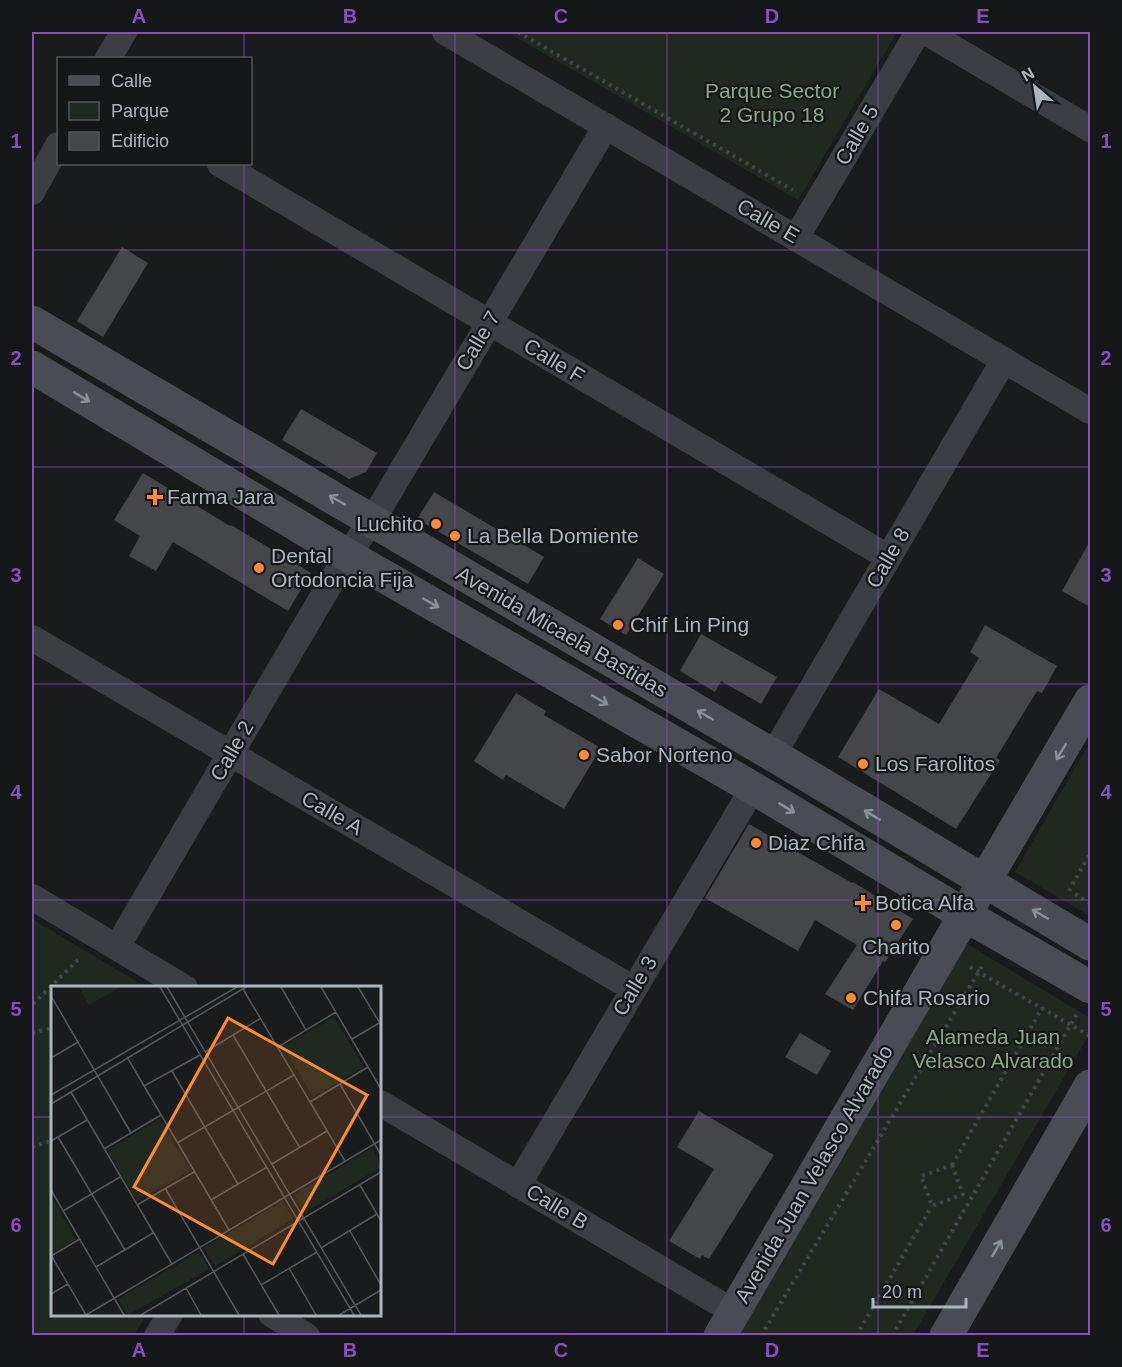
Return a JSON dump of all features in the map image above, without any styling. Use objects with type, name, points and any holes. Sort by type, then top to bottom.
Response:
[{"type":"street","points":[[109,57],[124,32]]},
{"type":"street","name":"Calle E","points":[[445,32],[1090,411]]},
{"type":"street","name":"Calle 5","points":[[796,238],[918,32]]},
{"type":"street","points":[[926,32],[1090,129]]},
{"type":"street","name":"Calle 7","points":[[347,555],[372,521],[606,126]]},
{"type":"street","points":[[32,192],[57,147]]},
{"type":"street","name":"Calle F","points":[[222,165],[888,557]]},
{"type":"street","name":"Avenida Micaela Bastidas","points":[[32,322],[773,755],[1090,944]]},
{"type":"street","name":"Calle 8","points":[[773,755],[1004,360]]},
{"type":"street","name":"Avenida Micaela Bastidas","points":[[32,367],[347,555],[753,788],[998,934],[1086,998]]},
{"type":"street","name":"Calle 2","points":[[117,947],[347,555]]},
{"type":"street","name":"Calle A","points":[[32,638],[634,989]]},
{"type":"street","name":"Avenida Juan Velasco Alvarado","points":[[727,1324],[1090,702]]},
{"type":"street","name":"Calle 3","points":[[518,1185],[753,788]]},
{"type":"street","points":[[32,897],[183,986]]},
{"type":"street","points":[[946,1335],[1090,1086]]},
{"type":"street","name":"Calle B","points":[[381,1103],[518,1185],[727,1324]]},
{"type":"street","points":[[157,1335],[169,1316]]},
{"type":"street","points":[[275,1316],[307,1335]]},
{"type":"path","points":[[518,32],[796,192]]},
{"type":"path","points":[[1069,891],[1090,853]]},
{"type":"path","points":[[761,1335],[980,972],[998,934]]},
{"type":"path","points":[[944,951],[1090,1036]]},
{"type":"path","points":[[33,1004],[81,956]]},
{"type":"path","points":[[892,1335],[1086,998]]},
{"type":"path","points":[[932,1206],[921,1176],[952,1165],[1042,1008]]},
{"type":"path","points":[[32,1033],[51,1028]]},
{"type":"path","points":[[32,1147],[51,1140]]},
{"type":"path","points":[[856,1335],[932,1206],[963,1194],[952,1165]]},
{"type":"green space","name":"Parque Sector 2 Grupo 18","points":[[507,32],[897,32],[798,200]]},
{"type":"green space","points":[[1090,742],[1090,916],[1015,872]]},
{"type":"green space","points":[[32,919],[144,986],[51,986],[51,1316],[145,1316],[134,1335],[32,1335]]},
{"type":"green space","name":"Alameda Juan Velasco Alvarado","points":[[967,944],[1090,1018],[1090,1033],[913,1335],[739,1336]]},
{"type":"building","points":[[122,247],[148,263],[103,337],[77,321]]},
{"type":"building","points":[[301,409],[377,453],[366,472],[349,479],[282,440]]},
{"type":"building","points":[[143,473],[311,573],[288,611],[173,542],[156,571],[129,556],[140,536],[114,520]]},
{"type":"building","points":[[434,492],[544,557],[528,584],[417,519]]},
{"type":"building","points":[[1090,541],[1090,607],[1062,591]]},
{"type":"building","points":[[638,558],[664,574],[626,635],[600,619]]},
{"type":"building","points":[[985,625],[1057,666],[1042,693],[1037,691],[996,758],[1000,760],[956,829],[838,757],[879,689],[939,724],[979,658],[970,652]]},
{"type":"building","points":[[701,634],[777,677],[761,704],[721,681],[715,692],[680,671]]},
{"type":"building","points":[[516,693],[546,711],[544,715],[601,748],[564,809],[506,775],[503,780],[474,761]]},
{"type":"building","points":[[749,824],[853,882],[913,919],[885,962],[883,961],[853,1010],[825,994],[857,945],[815,920],[798,951],[705,898]]},
{"type":"building","points":[[800,1033],[831,1051],[817,1075],[785,1057]]},
{"type":"building","points":[[699,1111],[774,1155],[709,1259],[702,1255],[700,1259],[669,1241],[714,1169],[677,1147]]},
{"type":"place","name":"Farma Jara","points":[[155,497]]},
{"type":"place","name":"Luchito","points":[[436,524]]},
{"type":"place","name":"La Bella Domiente","points":[[455,536]]},
{"type":"place","name":"Dental Ortodoncia Fija","points":[[259,568]]},
{"type":"place","name":"Chif Lin Ping","points":[[618,625]]},
{"type":"place","name":"Sabor Norteno","points":[[584,755]]},
{"type":"place","name":"Los Farolitos","points":[[863,764]]},
{"type":"place","name":"Diaz Chifa","points":[[756,843]]},
{"type":"place","name":"Botica Alfa","points":[[863,903]]},
{"type":"place","name":"Charito","points":[[896,925]]},
{"type":"place","name":"Chifa Rosario","points":[[851,998]]}]
